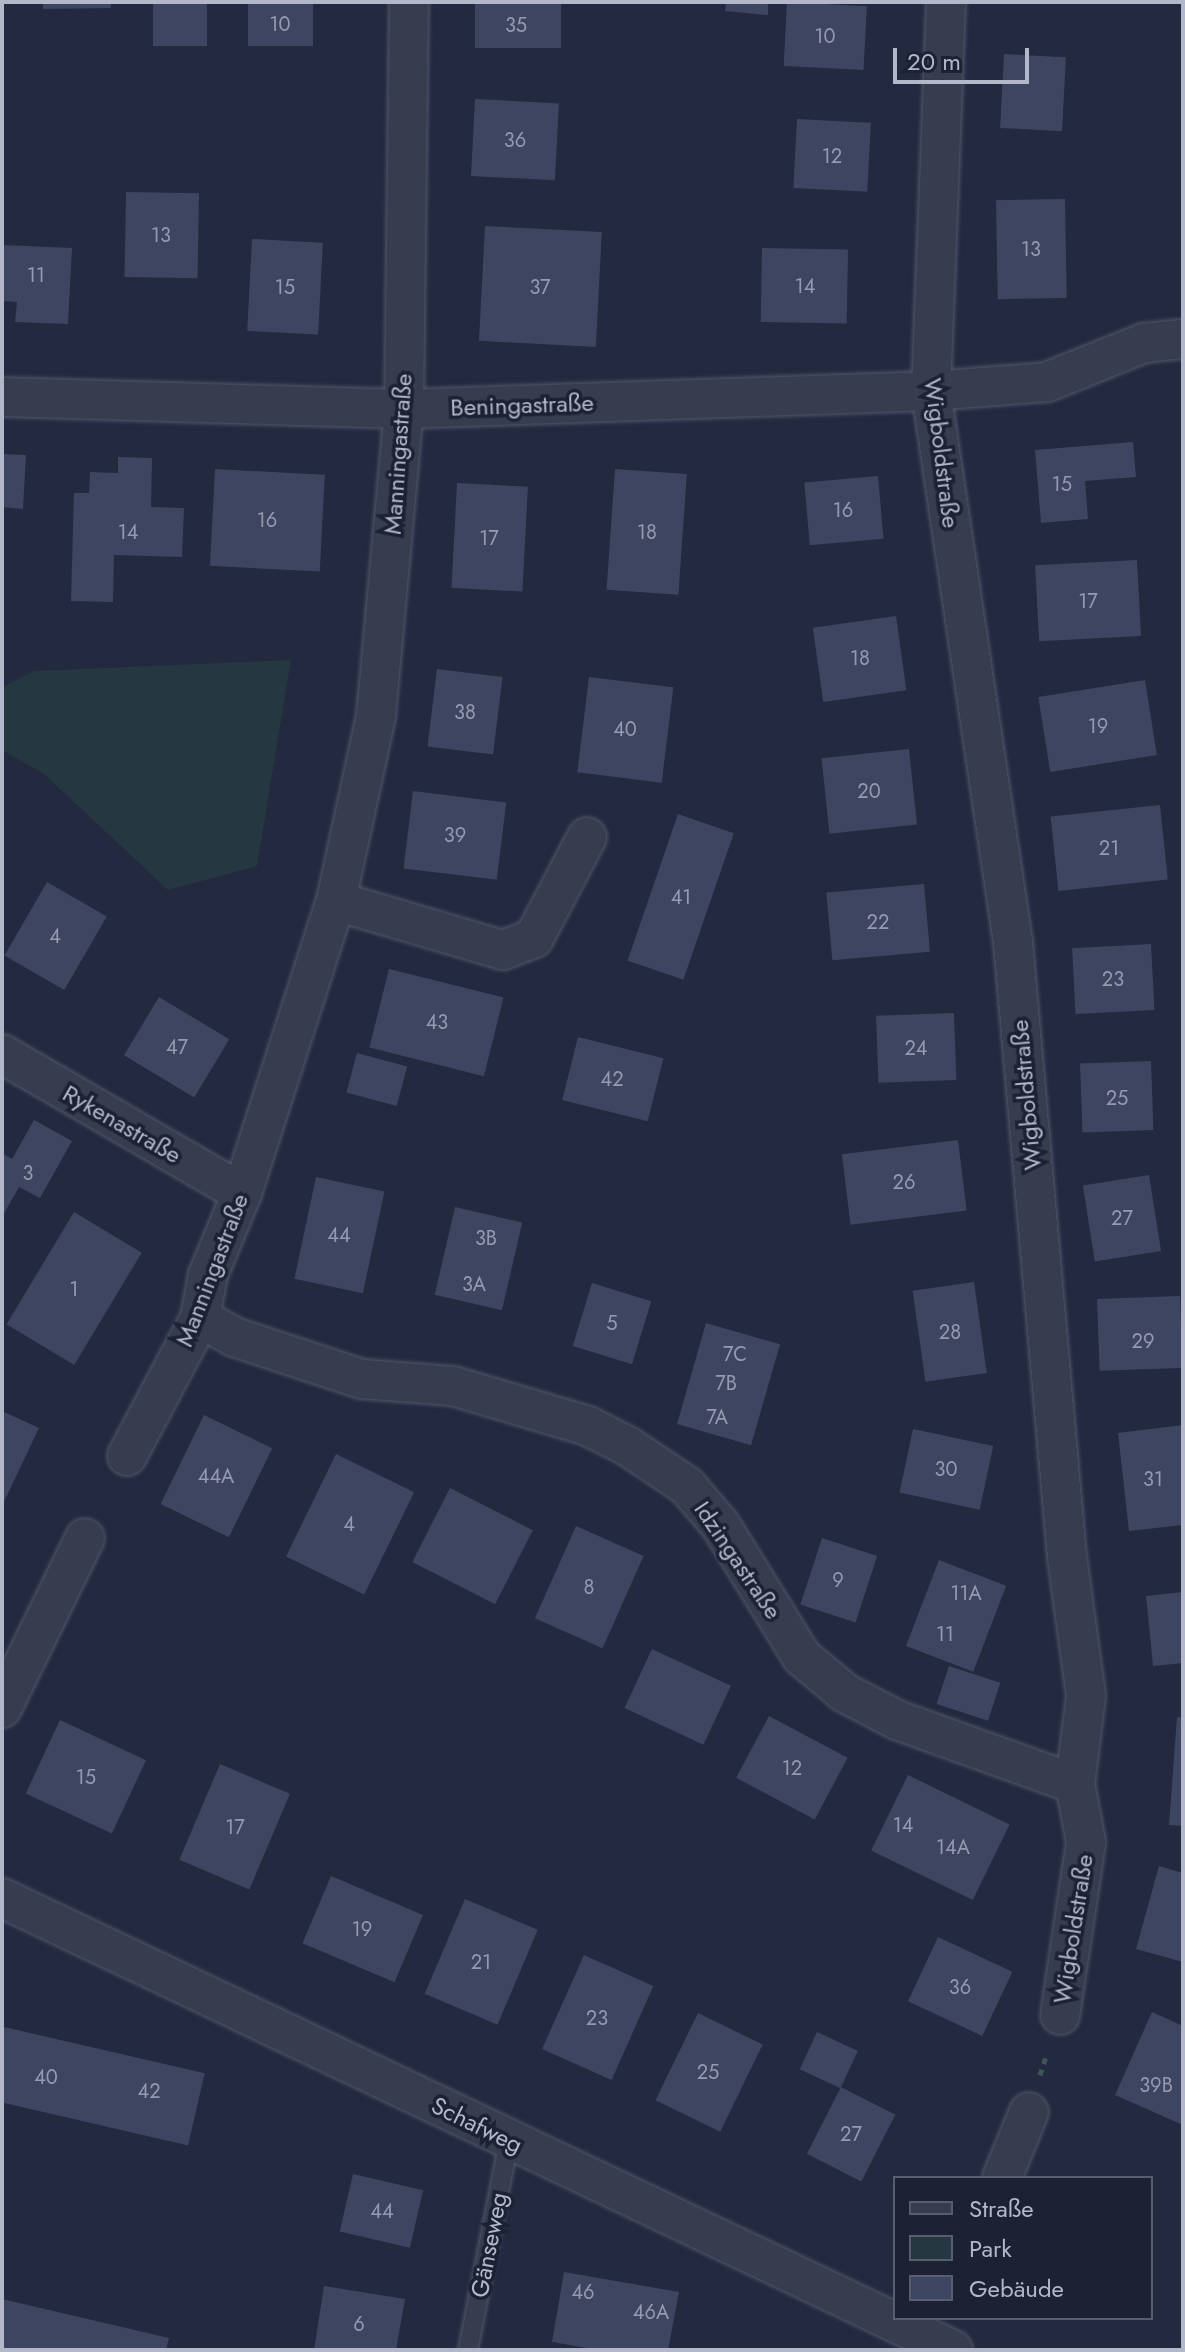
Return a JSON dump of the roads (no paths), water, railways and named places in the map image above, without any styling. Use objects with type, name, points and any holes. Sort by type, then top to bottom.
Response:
[{"type":"street","name":"Manningastraße","points":[[127,1456],[200,1318],[208,1275],[242,1193],[336,901],[376,716],[404,409],[409,2]]},
{"type":"street","name":"Wigboldstraße","points":[[946,2],[931,391],[1013,942],[1067,1557],[1086,1696],[1075,1784],[1086,1842],[1060,2015]]},
{"type":"street","name":"Beningastraße","points":[[2,397],[404,409],[931,391],[1041,382],[1144,343],[1183,339]]},
{"type":"street","points":[[336,901],[503,950],[534,938],[587,837]]},
{"type":"street","name":"Rykenastraße","points":[[2,1054],[242,1193]]},
{"type":"street","name":"Idzingastraße","points":[[200,1318],[234,1337],[362,1379],[453,1386],[588,1426],[629,1447],[687,1486],[721,1526],[802,1657],[845,1693],[897,1720],[1075,1784]]},
{"type":"street","points":[[2,1708],[85,1538]]},
{"type":"street","name":"Schafweg","points":[[2,1898],[509,2141],[893,2314]]},
{"type":"street","points":[[1003,2176],[1029,2112]]},
{"type":"street","name":"Schafweg","points":[[906,2320],[942,2336]]},
{"type":"lane","name":"Gänseweg","points":[[468,2350],[509,2141]]}]
